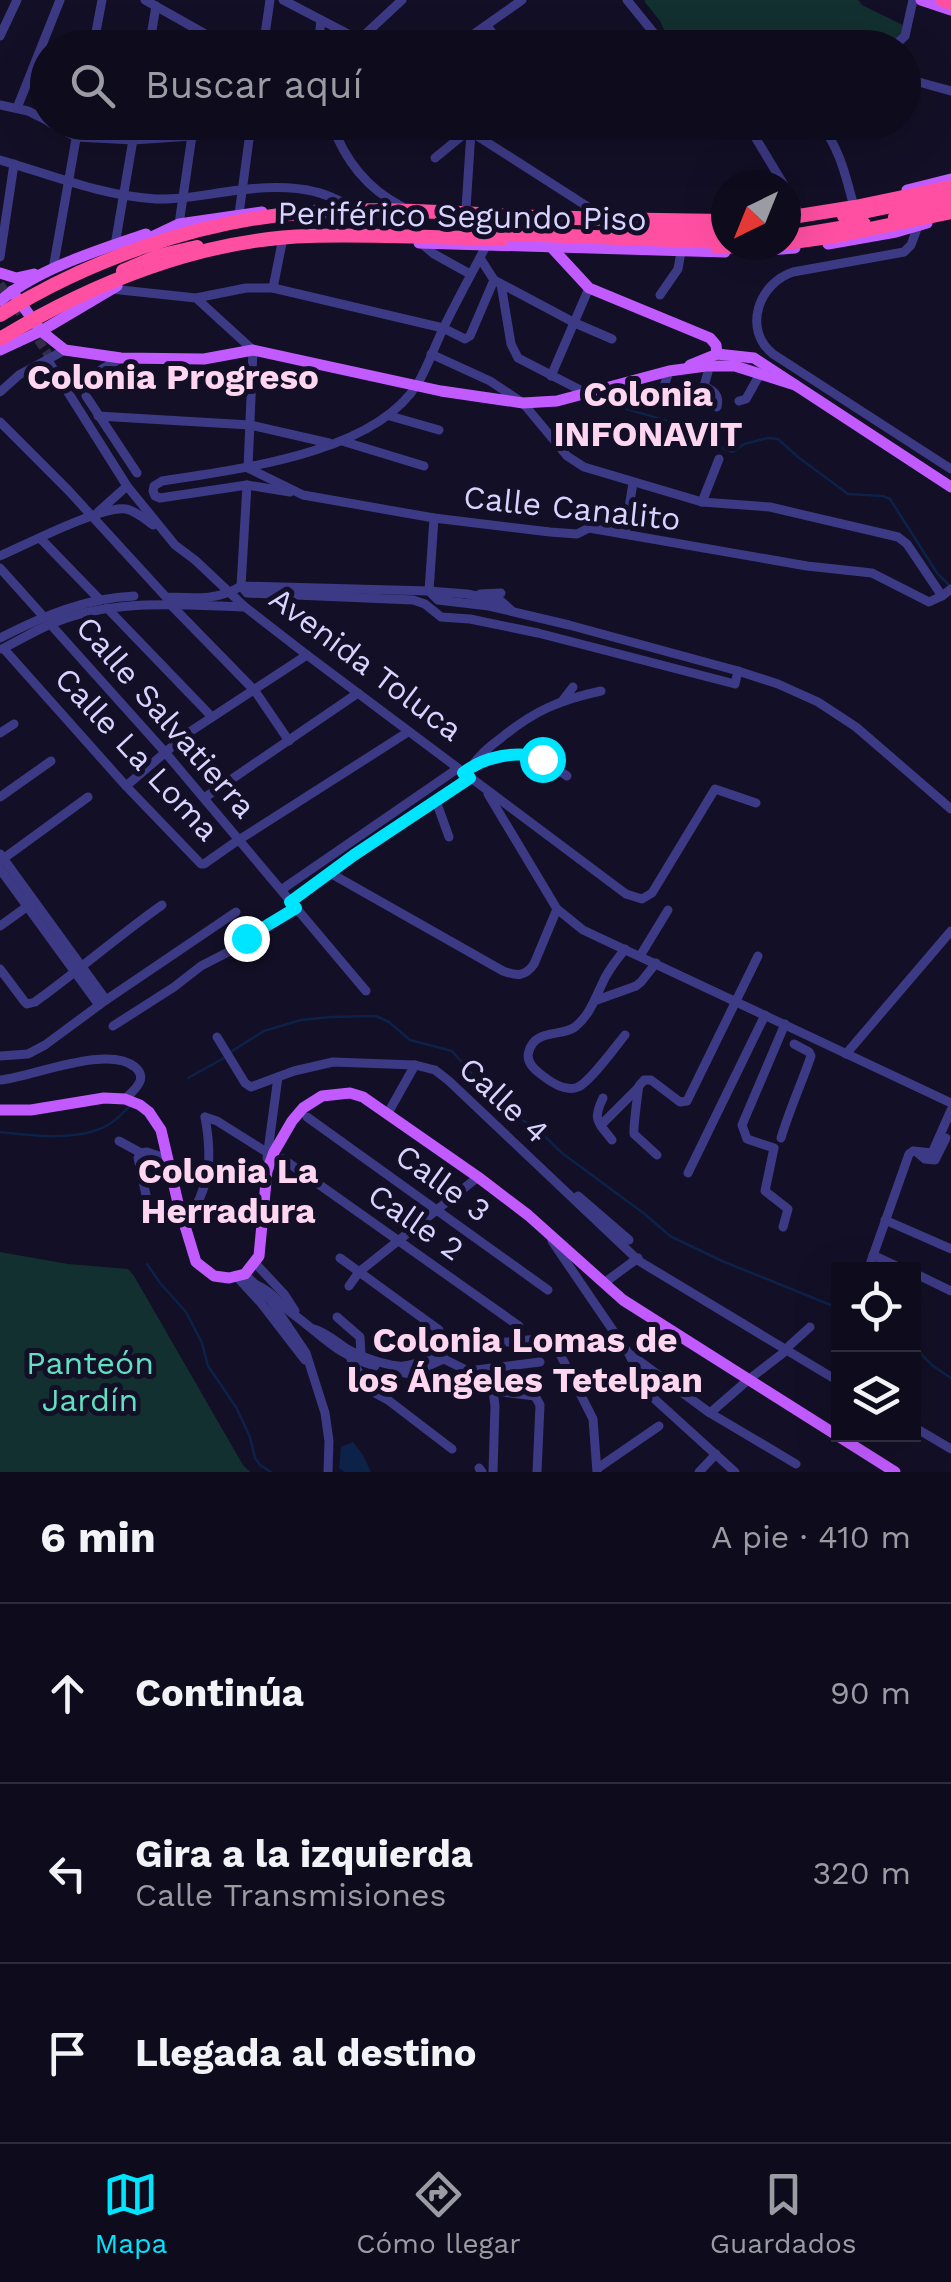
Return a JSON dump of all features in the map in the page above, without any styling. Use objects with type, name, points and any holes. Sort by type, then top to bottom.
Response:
[{"type":"highway","points":[[943,0],[951,8]]},
{"type":"highway","points":[[853,209],[917,187]]},
{"type":"highway","points":[[801,216],[951,190]]},
{"type":"highway","points":[[801,215],[951,190]]},
{"type":"highway","points":[[801,236],[951,203]]},
{"type":"highway","name":"Periférico Segundo Piso","points":[[2,318],[78,274],[136,250],[184,234],[297,213],[711,219]]},
{"type":"highway","points":[[801,239],[951,215]]},
{"type":"highway","points":[[2,318],[158,244],[280,220],[357,216],[711,229]]},
{"type":"highway","points":[[824,230],[896,232]]},
{"type":"highway","points":[[38,300],[158,256],[300,231],[470,232],[711,241]]},
{"type":"highway","points":[[447,245],[470,232]]},
{"type":"highway","name":"Periférico Segundo Piso","points":[[2,318],[185,257],[308,236],[711,246]]},
{"type":"main road","points":[[921,0],[951,8]]},
{"type":"main road","points":[[917,187],[951,179]]},
{"type":"main road","points":[[0,273],[16,278],[59,267],[179,224],[310,207],[401,206],[711,218]]},
{"type":"main road","points":[[0,350],[41,331],[111,288],[148,273],[194,258],[282,242],[447,245],[483,252],[554,248],[752,252],[896,232],[951,215]]},
{"type":"main road","points":[[38,300],[90,263],[179,224]]},
{"type":"main road","points":[[554,248],[589,288],[710,338],[717,354]]},
{"type":"main road","points":[[2,318],[12,291],[59,267]]},
{"type":"main road","points":[[56,322],[44,319],[27,298],[28,288],[59,267]]},
{"type":"main road","points":[[12,291],[41,331],[66,350],[122,358],[204,359],[254,350],[478,398],[523,403],[556,401],[668,371],[706,366],[735,366],[795,385]]},
{"type":"main road","points":[[682,369],[717,354],[754,358],[951,487]]},
{"type":"main road","points":[[754,358],[759,373]]},
{"type":"main road","points":[[0,1110],[31,1110],[104,1098],[125,1099],[140,1105],[157,1121],[193,1256],[214,1276],[241,1275],[255,1263],[260,1250],[267,1171],[292,1121],[322,1096],[350,1093],[372,1102],[478,1177],[542,1226],[645,1316],[896,1472]]},
{"type":"street","points":[[0,36],[17,0]]},
{"type":"street","points":[[48,30],[60,0]]},
{"type":"street","points":[[96,30],[102,0]]},
{"type":"street","points":[[145,0],[198,30]]},
{"type":"street","points":[[265,30],[270,0]]},
{"type":"street","points":[[283,0],[339,30]]},
{"type":"street","points":[[378,30],[402,0]]},
{"type":"street","points":[[481,30],[522,0]]},
{"type":"street","points":[[628,0],[652,30]]},
{"type":"street","points":[[906,30],[913,0]]},
{"type":"street","points":[[152,30],[156,6]]},
{"type":"street","points":[[320,30],[321,20]]},
{"type":"street","points":[[487,26],[490,30]]},
{"type":"street","points":[[17,108],[30,75]]},
{"type":"street","points":[[921,83],[951,91]]},
{"type":"street","points":[[0,105],[30,112]]},
{"type":"street","points":[[59,267],[75,140]]},
{"type":"street","points":[[115,246],[133,140]]},
{"type":"street","points":[[179,224],[192,140]]},
{"type":"street","points":[[239,214],[251,140]]},
{"type":"street","points":[[338,140],[356,169],[384,197],[401,206]]},
{"type":"street","points":[[434,158],[454,140]]},
{"type":"street","points":[[466,208],[467,140]]},
{"type":"street","points":[[485,140],[599,214]]},
{"type":"street","points":[[758,140],[776,170]]},
{"type":"street","points":[[832,140],[853,209]]},
{"type":"street","points":[[0,160],[68,183],[153,199],[283,188],[316,192],[352,206]]},
{"type":"street","points":[[0,257],[14,164]]},
{"type":"street","points":[[918,226],[913,243],[904,252],[777,278],[762,297],[758,329],[764,346],[773,354],[951,469]]},
{"type":"street","points":[[273,288],[282,242]]},
{"type":"street","points":[[422,244],[470,274]]},
{"type":"street","points":[[483,252],[417,384],[390,416],[336,442],[248,468],[162,481],[154,486],[155,496],[247,484],[242,586],[246,592],[413,600],[441,617],[538,633],[735,684],[738,671]]},
{"type":"street","points":[[483,252],[497,282],[514,352],[523,361],[588,394]]},
{"type":"street","points":[[660,295],[678,270],[681,252]]},
{"type":"street","points":[[0,273],[12,291]]},
{"type":"street","points":[[111,288],[196,298],[246,288],[273,288],[443,328],[468,338],[497,282]]},
{"type":"street","points":[[497,282],[612,340]]},
{"type":"street","points":[[550,376],[589,288]]},
{"type":"street","points":[[196,298],[254,350],[248,468]]},
{"type":"street","points":[[0,392],[19,375],[66,350]]},
{"type":"street","points":[[432,354],[523,403],[576,462],[602,474],[702,502],[770,507],[898,537],[947,592]]},
{"type":"street","points":[[92,375],[122,358]]},
{"type":"street","points":[[50,360],[130,481],[195,560]]},
{"type":"street","name":"Avenida Toluca","points":[[50,360],[127,486],[164,534],[245,607],[484,788],[557,908],[583,930],[951,1106]]},
{"type":"street","points":[[706,366],[704,386],[717,394],[717,406]]},
{"type":"street","points":[[637,396],[659,402],[668,371]]},
{"type":"street","points":[[739,400],[746,399],[759,373]]},
{"type":"street","points":[[86,396],[137,473]]},
{"type":"street","points":[[98,416],[250,425],[336,442],[424,466]]},
{"type":"street","points":[[390,416],[440,430]]},
{"type":"street","points":[[0,422],[93,515],[255,690],[288,741]]},
{"type":"street","points":[[702,502],[720,459]]},
{"type":"street","name":"Calle Canalito","points":[[248,468],[302,495]]},
{"type":"street","points":[[625,533],[634,482]]},
{"type":"street","name":"Calle Canalito","points":[[247,484],[434,518],[577,534],[589,528],[807,566],[872,573],[929,602],[947,592]]},
{"type":"street","points":[[93,515],[127,486]]},
{"type":"street","points":[[0,556],[93,515],[118,509],[138,513],[164,534]]},
{"type":"street","points":[[434,518],[429,591],[438,600],[512,611],[778,684],[856,726],[951,809]]},
{"type":"street","points":[[40,538],[212,717]]},
{"type":"street","name":"Calle Salvatierra","points":[[0,568],[164,751],[366,991]]},
{"type":"street","points":[[104,604],[146,605],[210,598],[242,586],[501,593]]},
{"type":"street","points":[[467,594],[501,602],[512,611]]},
{"type":"street","points":[[1,646],[47,620],[88,612],[134,596]]},
{"type":"street","points":[[169,601],[245,607]]},
{"type":"street","name":"Calle La Loma","points":[[1,646],[126,786],[202,864],[240,840]]},
{"type":"street","points":[[126,786],[164,751],[307,655]]},
{"type":"street","points":[[563,700],[573,687]]},
{"type":"street","points":[[113,1026],[200,966],[232,950],[330,872],[436,801],[483,753],[542,708],[601,691]]},
{"type":"street","points":[[204,798],[358,693]]},
{"type":"street","points":[[0,733],[14,724]]},
{"type":"street","points":[[512,729],[522,754]]},
{"type":"street","points":[[240,840],[408,732]]},
{"type":"street","points":[[472,766],[522,754],[542,759],[567,776]]},
{"type":"street","points":[[0,798],[50,761]]},
{"type":"street","points":[[281,890],[464,773]]},
{"type":"street","points":[[484,788],[626,894],[642,898],[652,893],[716,789],[756,803]]},
{"type":"street","points":[[88,797],[1,861],[103,1003]]},
{"type":"street","points":[[436,801],[450,837]]},
{"type":"street","points":[[512,836],[526,820]]},
{"type":"street","points":[[330,872],[516,976],[529,971],[534,964],[557,908]]},
{"type":"street","points":[[0,926],[31,904]]},
{"type":"street","points":[[0,969],[24,1002],[34,1002],[162,905]]},
{"type":"street","points":[[640,956],[668,910]]},
{"type":"street","points":[[0,1056],[28,1054],[45,1046],[236,912]]},
{"type":"street","points":[[846,1054],[951,932]]},
{"type":"street","points":[[625,950],[602,983],[597,1000],[575,1027],[552,1032],[532,1044],[528,1052],[530,1064],[562,1087],[578,1087],[626,1035]]},
{"type":"street","points":[[703,1084],[758,956]]},
{"type":"street","points":[[597,1000],[636,986],[656,963]]},
{"type":"street","points":[[0,990],[10,983]]},
{"type":"street","points":[[601,1125],[644,1080],[652,1080],[680,1102],[687,1101],[739,1002]]},
{"type":"street","points":[[688,1173],[765,1015]]},
{"type":"street","points":[[783,1226],[787,1208],[765,1191],[774,1148],[747,1139],[742,1125],[784,1024]]},
{"type":"street","points":[[217,1037],[248,1086],[278,1077],[267,1171]]},
{"type":"street","points":[[781,1138],[811,1056],[794,1044]]},
{"type":"street","points":[[5,1079],[78,1062],[128,1063],[138,1069],[142,1078],[125,1099]]},
{"type":"street","name":"Calle 4","points":[[278,1077],[333,1062],[415,1065],[435,1070],[636,1259],[831,1374]]},
{"type":"street","points":[[388,1113],[415,1065]]},
{"type":"street","points":[[638,1087],[634,1134],[657,1156]]},
{"type":"street","points":[[604,1098],[596,1118],[612,1140]]},
{"type":"street","points":[[871,1262],[908,1154],[916,1152],[935,1160],[951,1106]]},
{"type":"street","points":[[185,1226],[209,1173],[205,1117],[268,1153]]},
{"type":"street","name":"Calle 3","points":[[308,1118],[548,1290]]},
{"type":"street","points":[[942,1138],[951,1125]]},
{"type":"street","points":[[119,1141],[141,1153],[168,1159]]},
{"type":"street","points":[[141,1153],[138,1158],[152,1218]]},
{"type":"street","name":"Calle 2","points":[[283,1159],[519,1326]]},
{"type":"street","points":[[545,1172],[629,1240]]},
{"type":"street","points":[[348,1286],[359,1272],[478,1177]]},
{"type":"street","points":[[885,1220],[951,1248]]},
{"type":"street","points":[[542,1226],[629,1354],[650,1394],[735,1472]]},
{"type":"street","points":[[873,1255],[888,1262]]},
{"type":"street","points":[[340,1258],[439,1330]]},
{"type":"street","points":[[604,1283],[636,1259]]},
{"type":"street","points":[[255,1263],[301,1318],[355,1355],[467,1397]]},
{"type":"street","points":[[241,1275],[268,1290],[301,1318]]},
{"type":"street","points":[[241,1275],[310,1366]]},
{"type":"street","points":[[921,1277],[951,1291]]},
{"type":"street","points":[[255,1284],[306,1353],[325,1414],[328,1472]]},
{"type":"street","points":[[368,1293],[376,1284]]},
{"type":"street","points":[[337,1317],[360,1338],[355,1355],[365,1383],[452,1450]]},
{"type":"street","points":[[710,1413],[810,1327]]},
{"type":"street","points":[[381,1330],[426,1344],[493,1391],[535,1396],[540,1405],[537,1472]]},
{"type":"street","points":[[410,1374],[450,1349],[542,1338],[550,1342],[594,1419],[597,1470]]},
{"type":"street","points":[[629,1354],[710,1413],[796,1464]]},
{"type":"street","points":[[355,1355],[404,1366],[440,1356]]},
{"type":"street","points":[[468,1371],[540,1362]]},
{"type":"street","points":[[482,1472],[479,1468],[494,1470],[493,1391]]},
{"type":"street","points":[[597,1470],[659,1426]]},
{"type":"street","points":[[921,1431],[951,1449]]},
{"type":"street","points":[[698,1472],[716,1454]]},
{"type":"green space","points":[[858,0],[905,26],[904,30],[664,30],[644,1]]},
{"type":"green space","name":"Panteón Jardín","points":[[0,1252],[128,1269],[250,1472],[0,1472]]},
{"type":"water","points":[[353,1442],[371,1472],[344,1472],[339,1468],[341,1447]]},
{"type":"waterway","points":[[616,406],[696,429],[733,452],[744,444],[778,439],[848,494],[890,499],[937,573],[950,586]]},
{"type":"waterway","points":[[232,1051],[264,1031],[301,1020],[376,1016],[410,1040],[452,1051],[473,1075],[485,1097],[537,1129],[562,1153],[670,1236],[831,1305]]},
{"type":"waterway","points":[[188,1078],[224,1058]]},
{"type":"waterway","points":[[0,1132],[57,1136],[86,1133],[111,1123],[129,1107]]},
{"type":"waterway","points":[[147,1264],[186,1312],[202,1343],[208,1366],[236,1407],[255,1458],[271,1472]]},
{"type":"waterway","points":[[919,1352],[951,1378]]},
{"type":"tunnel","points":[[0,284],[52,360]]},
{"type":"district","name":"Colonia Progreso","points":[[173,377]]},
{"type":"district","name":"Colonia INFONAVIT","points":[[648,414]]},
{"type":"district","name":"Colonia La Herradura","points":[[228,1191]]},
{"type":"district","name":"Colonia Lomas de los Ángeles Tetelpan","points":[[525,1360]]},
{"type":"route","points":[[246,938],[296,908],[290,902],[354,855],[470,778],[463,773],[472,766],[522,754],[542,759]]}]
